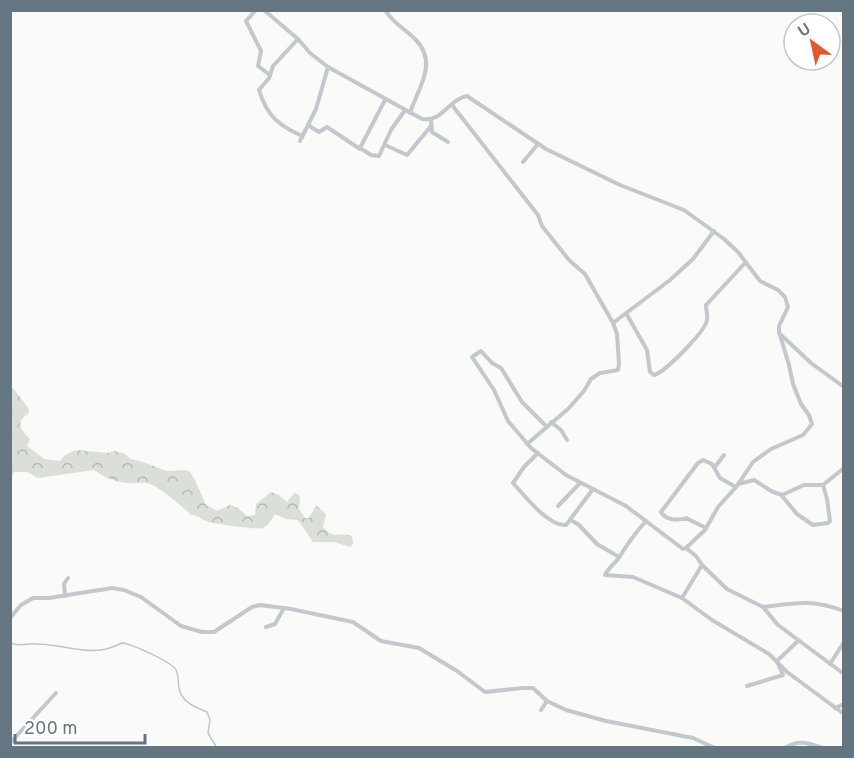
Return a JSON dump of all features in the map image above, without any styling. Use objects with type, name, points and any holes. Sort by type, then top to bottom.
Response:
[{"type":"street","points":[[256,10],[246,21],[261,51],[258,66],[270,75]]},
{"type":"street","points":[[264,10],[328,67],[422,119],[431,119],[461,97],[467,96],[538,144],[620,185],[684,210],[730,244],[760,280],[778,290],[785,297],[788,307],[779,326],[779,333],[795,392],[812,424],[802,435],[778,445],[759,457],[746,471],[737,486],[717,507],[706,528],[686,548]]},
{"type":"street","points":[[385,10],[391,19],[418,42],[426,59],[427,72],[410,113]]},
{"type":"street","points":[[298,39],[273,66],[270,75],[259,90],[270,115],[301,138],[316,109],[328,67]]},
{"type":"street","points":[[361,150],[367,132],[386,100]]},
{"type":"street","points":[[452,105],[538,215],[542,226],[570,261],[584,273],[613,322],[617,334],[618,370],[600,373],[591,379],[572,405],[527,444]]},
{"type":"street","points":[[308,125],[319,132],[327,127],[361,150],[378,156],[391,130],[405,110]]},
{"type":"street","points":[[431,119],[432,132],[447,142]]},
{"type":"street","points":[[385,146],[406,155],[431,126]]},
{"type":"street","points":[[523,162],[538,144]]},
{"type":"street","points":[[613,322],[670,280],[693,259],[714,231]]},
{"type":"street","points":[[626,313],[647,350],[650,372],[656,375],[661,373],[684,351],[707,321],[707,304],[746,262]]},
{"type":"street","points":[[779,333],[843,387]]},
{"type":"street","points":[[546,426],[522,402],[501,369],[484,353],[479,351],[472,357],[494,390],[508,421],[527,444],[556,469],[614,499],[683,549],[686,548],[727,589],[764,607],[778,625],[843,674]]},
{"type":"street","points":[[551,422],[561,430],[567,440]]},
{"type":"street","points":[[538,453],[513,483],[547,518],[560,525],[566,525],[593,489]]},
{"type":"street","points":[[715,467],[724,455]]},
{"type":"street","points":[[706,528],[686,518],[678,520],[664,516],[661,512],[698,463],[703,460],[715,467],[720,478],[737,486],[754,480],[782,495],[797,514],[813,525],[830,521],[828,499],[823,485]]},
{"type":"street","points":[[782,495],[804,485],[823,485],[843,468]]},
{"type":"street","points":[[558,506],[580,483]]},
{"type":"street","points":[[571,520],[597,544],[619,557]]},
{"type":"street","points":[[646,520],[606,575],[633,577],[682,598],[712,620],[769,654],[787,672],[843,714]]},
{"type":"street","points":[[682,598],[702,565]]},
{"type":"street","points":[[65,596],[64,584],[68,578]]},
{"type":"street","points":[[10,618],[16,609],[28,600],[103,589],[124,590],[141,597],[181,626],[202,632],[214,632],[252,607],[261,605],[335,617],[353,622],[381,641],[419,648],[457,671],[485,692],[523,687],[533,688],[547,701],[587,717],[693,738],[715,747]]},
{"type":"street","points":[[764,607],[793,602],[815,602],[843,611]]},
{"type":"street","points":[[266,627],[275,624],[284,608]]},
{"type":"street","points":[[777,662],[798,641]]},
{"type":"street","points":[[830,663],[843,642]]},
{"type":"street","points":[[747,686],[783,675],[777,662]]},
{"type":"street","points":[[11,745],[56,693]]},
{"type":"street","points":[[541,710],[547,701]]},
{"type":"street","points":[[834,708],[843,704]]},
{"type":"street","points":[[785,747],[797,742],[805,742],[823,747]]},
{"type":"green space","points":[[11,388],[29,409],[29,413],[22,419],[20,426],[30,439],[27,446],[44,459],[60,461],[65,455],[76,450],[108,453],[115,451],[167,471],[186,470],[195,480],[206,505],[217,511],[230,505],[238,508],[247,516],[255,515],[256,504],[271,492],[287,502],[294,493],[298,494],[299,509],[305,518],[309,518],[316,505],[326,514],[323,527],[334,535],[352,536],[353,544],[350,547],[334,542],[313,542],[298,520],[286,519],[275,514],[263,528],[209,522],[191,515],[155,486],[144,483],[118,482],[94,470],[38,478],[27,472],[14,472],[11,478]]},
{"type":"waterway","points":[[10,643],[50,645],[90,651],[111,648],[122,643],[160,658],[176,670],[183,698],[207,712],[210,720],[208,733],[217,748]]}]
